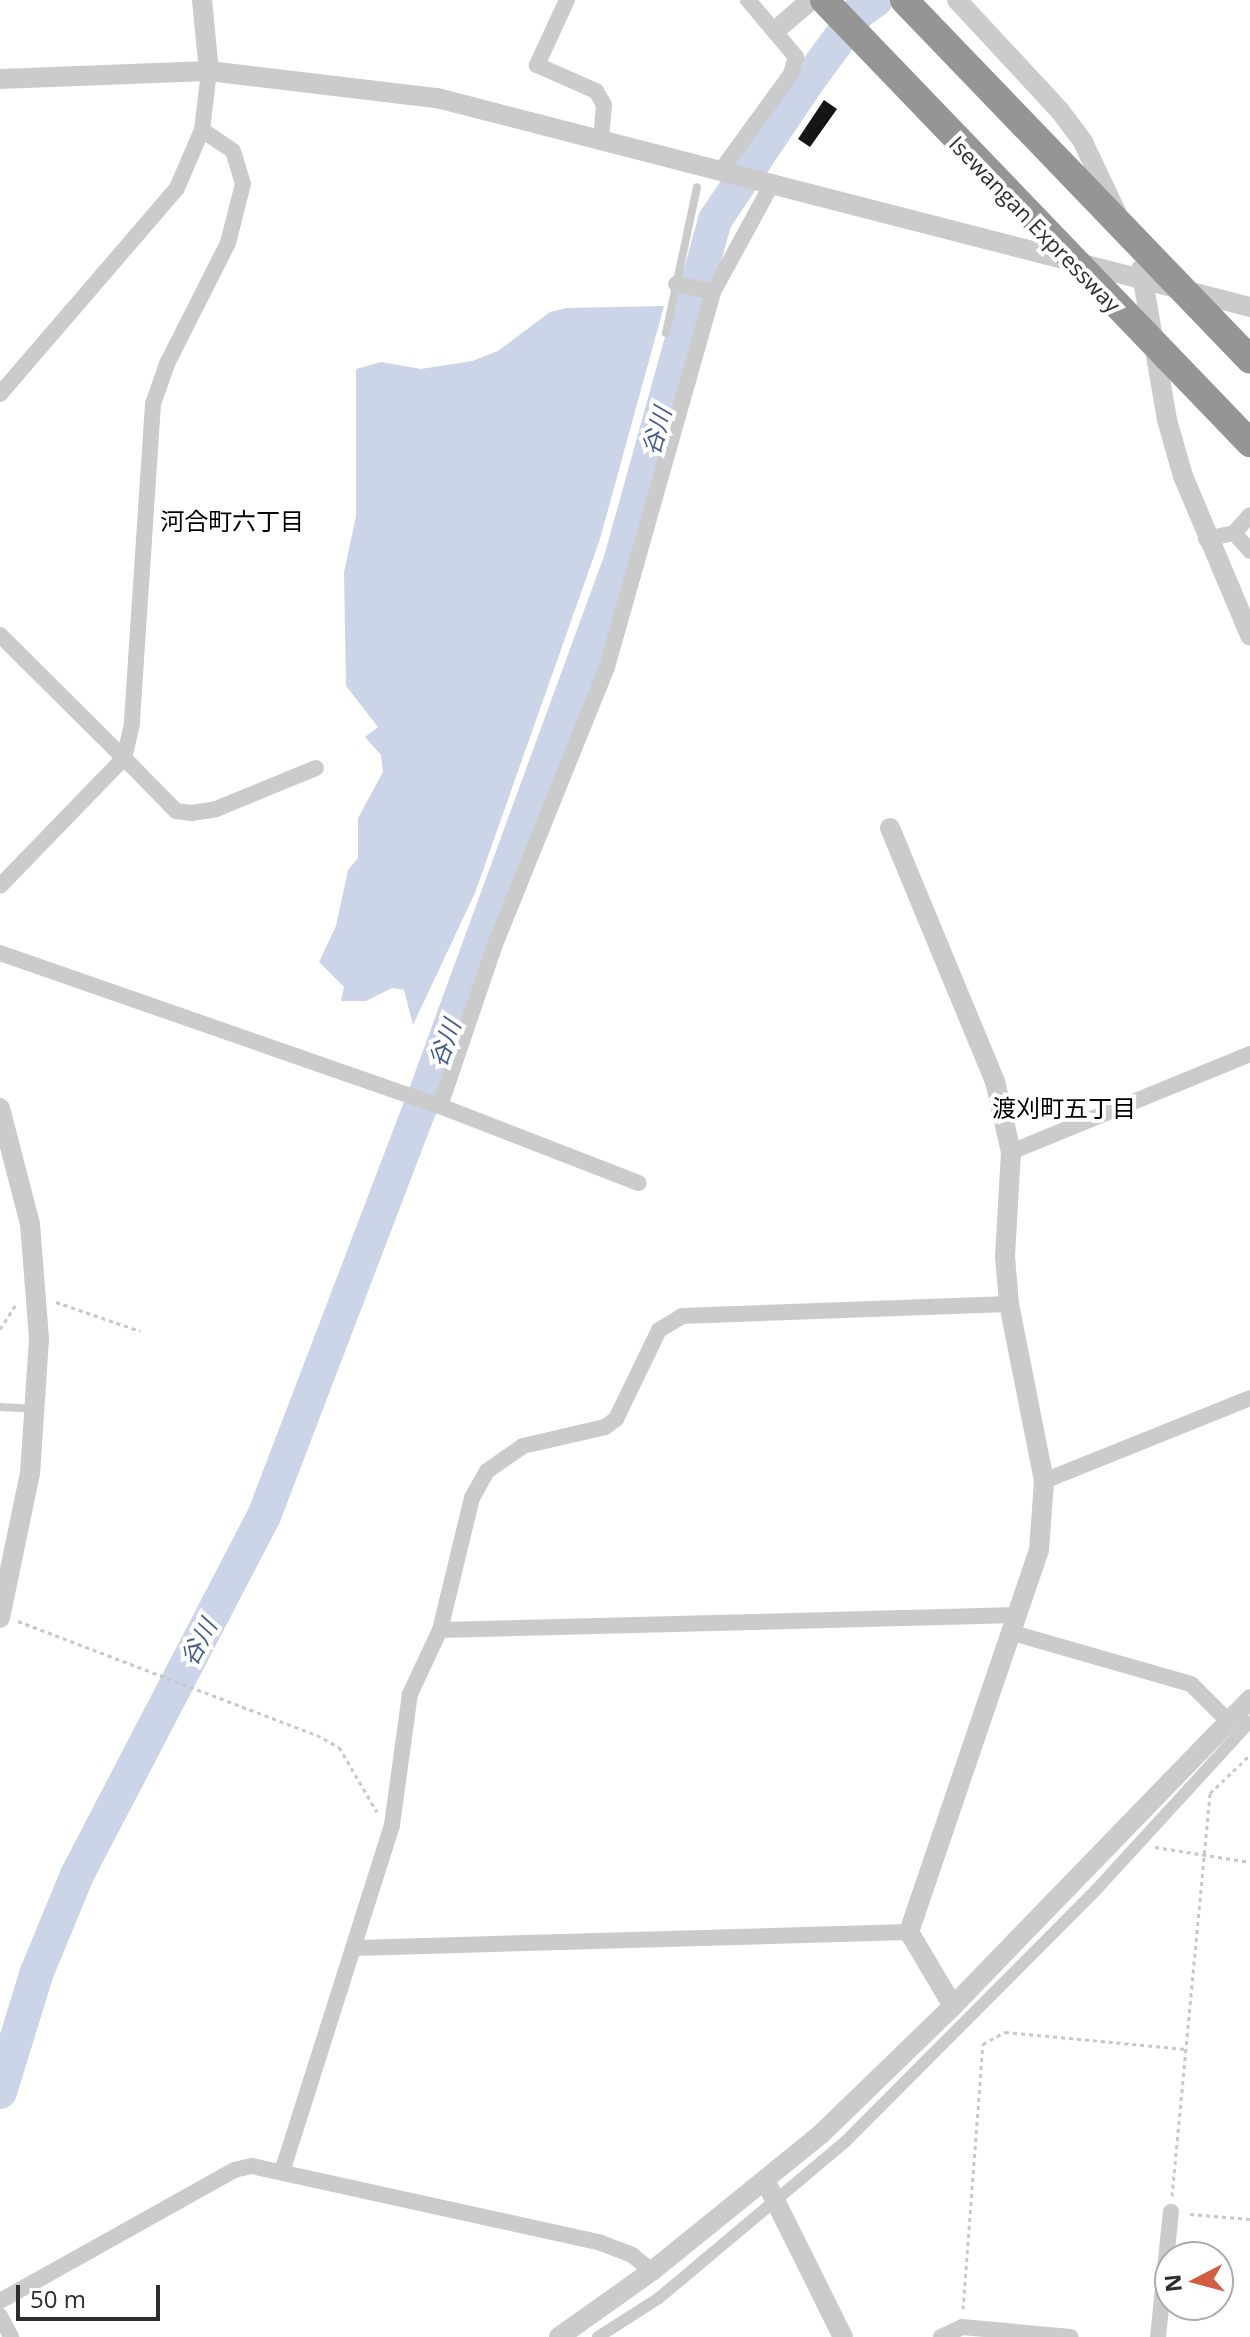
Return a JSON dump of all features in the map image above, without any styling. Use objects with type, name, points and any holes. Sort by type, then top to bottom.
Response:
[{"type":"highway","name":"Isewangan Expressway","points":[[824,0],[1250,443]]},
{"type":"highway","points":[[904,0],[1250,360]]},
{"type":"street","points":[[0,394],[177,188],[202,130],[209,71],[202,0]]},
{"type":"street","points":[[567,0],[537,65],[596,91],[604,105],[601,137]]},
{"type":"street","points":[[723,169],[791,74],[796,57],[748,0]]},
{"type":"street","points":[[776,30],[811,0]]},
{"type":"street","points":[[957,0],[1019,63],[1083,142],[1146,281],[1167,420],[1206,539],[1250,635]]},
{"type":"street","points":[[0,79],[209,71],[408,93],[601,137],[1250,307]]},
{"type":"street","points":[[0,886],[124,758],[132,724],[153,404],[167,364],[228,243],[243,184],[233,151],[202,130]]},
{"type":"street","points":[[436,1105],[494,947],[607,667],[709,292],[773,182]]},
{"type":"street","points":[[676,284],[709,292]]},
{"type":"street","points":[[1206,539],[1234,533],[1250,515]]},
{"type":"street","points":[[1234,533],[1250,551]]},
{"type":"street","points":[[0,635],[176,811],[192,813],[216,809],[316,768]]},
{"type":"street","points":[[890,828],[995,1081],[1011,1152],[1005,1257],[1009,1304],[1044,1481],[1045,1521],[1016,1624],[909,1932],[953,2006]]},
{"type":"street","points":[[0,953],[436,1105],[639,1183]]},
{"type":"street","points":[[1011,1152],[1250,1054]]},
{"type":"street","points":[[0,1108],[30,1224],[27,1299],[38,1410],[0,1616]]},
{"type":"street","points":[[282,2172],[356,1948],[392,1825],[410,1694],[440,1630],[472,1498],[487,1471],[523,1446],[605,1427],[616,1419],[659,1330],[682,1316],[1009,1304]]},
{"type":"street","points":[[1044,1481],[1250,1398]]},
{"type":"street","points":[[440,1630],[1016,1624],[1191,1684],[1228,1721]]},
{"type":"street","points":[[559,2337],[652,2271],[765,2180],[953,2006],[1250,1699]]},
{"type":"street","points":[[598,2337],[659,2298],[845,2142],[973,2017],[1250,1722]]},
{"type":"street","points":[[356,1948],[909,1932]]},
{"type":"street","points":[[0,2301],[234,2170],[252,2166],[601,2243],[632,2255],[652,2271]]},
{"type":"street","points":[[765,2180],[843,2337]]},
{"type":"street","points":[[1158,2337],[1171,2212]]},
{"type":"street","points":[[0,2316],[11,2337]]},
{"type":"street","points":[[941,2337],[962,2327],[1071,2337]]},
{"type":"lane","points":[[666,333],[697,187]]},
{"type":"lane","points":[[0,1407],[38,1410]]},
{"type":"path","points":[[0,1329],[27,1299],[140,1331]]},
{"type":"path","points":[[0,1616],[199,1688],[339,1747],[372,1808],[392,1825]]},
{"type":"path","points":[[1250,1755],[1210,1793],[1171,2212],[1250,2219]]},
{"type":"path","points":[[1136,1843],[1202,1857],[1250,1862]]},
{"type":"path","points":[[962,2327],[983,2044],[1005,2032],[1185,2049]]},
{"type":"water","points":[[664,306],[600,539],[475,893],[413,1025],[404,990],[392,988],[366,1001],[341,1001],[344,987],[319,962],[336,926],[348,870],[358,858],[358,818],[383,772],[381,755],[365,737],[378,727],[346,686],[344,572],[356,516],[356,369],[381,362],[421,369],[472,361],[498,351],[550,312],[567,308]]},
{"type":"building","points":[[824,100],[837,109],[810,147],[798,139]]},
{"type":"waterway","name":"谷川","points":[[0,2092],[37,1972],[77,1875],[264,1516],[419,1111],[621,559],[715,220],[806,84],[858,13],[876,0]]},
{"type":"district","name":"河合町六丁目","points":[[232,521]]},
{"type":"district","name":"渡刈町五丁目","points":[[1064,1108]]}]
